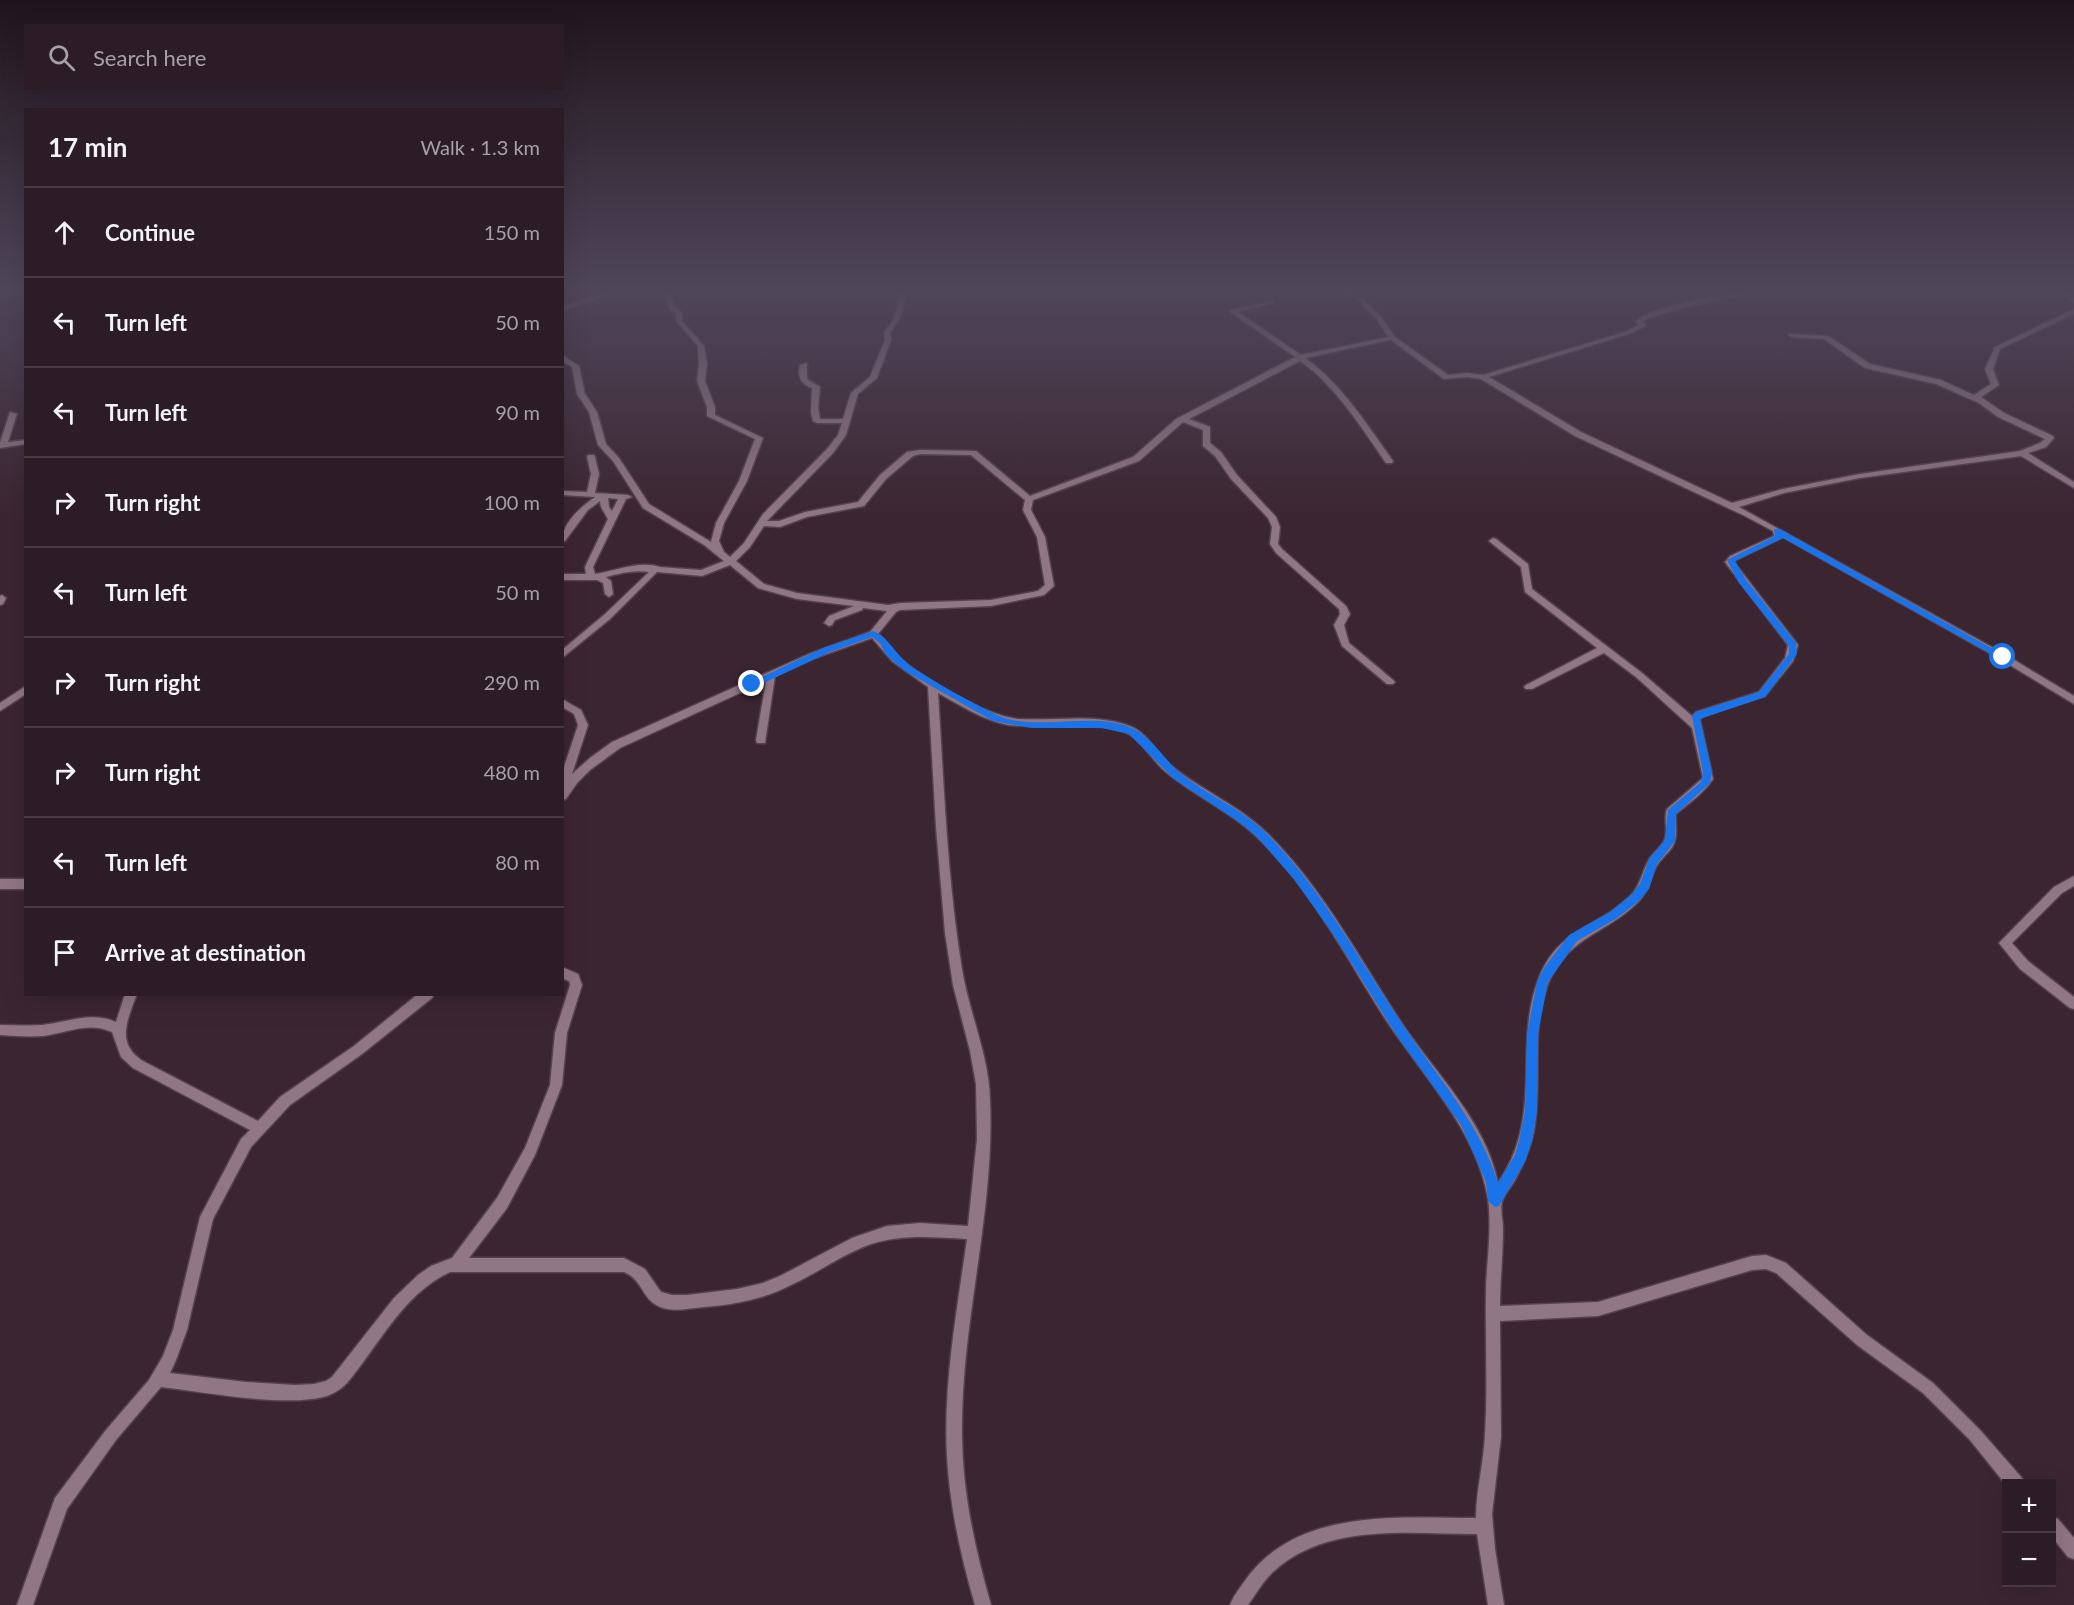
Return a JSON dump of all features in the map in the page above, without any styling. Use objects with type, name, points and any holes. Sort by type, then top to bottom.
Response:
[{"type":"street","points":[[575,367],[581,394],[593,412],[602,445],[616,460],[640,498],[653,513],[720,553],[751,580],[771,590],[862,605],[901,606],[991,603],[1041,593],[1050,586],[1049,573],[1041,537],[1027,510],[1029,499]]},
{"type":"street","points":[[703,367],[701,381],[711,407],[711,416],[759,438],[743,481],[720,523],[715,541],[720,553]]},
{"type":"street","points":[[803,367],[801,375],[804,381],[816,387],[814,404],[817,421],[847,421]]},
{"type":"street","points":[[564,577],[595,577],[620,570],[656,568],[702,573],[730,562],[747,545],[761,523],[830,451],[842,435],[855,393],[873,378],[877,367]]},
{"type":"street","points":[[1029,499],[1129,463],[1145,453],[1163,433],[1183,419],[1282,367]]},
{"type":"street","points":[[1312,367],[1328,382],[1389,461]]},
{"type":"street","points":[[1433,367],[1447,377],[1483,377],[1516,367]]},
{"type":"street","points":[[1732,506],[1783,491],[1860,476],[2022,453],[2043,445],[2050,438],[1938,382],[1873,367]]},
{"type":"street","points":[[1982,403],[1977,396],[1995,385],[1990,367]]},
{"type":"street","points":[[1483,377],[1578,434],[1732,506],[2003,657],[2074,701]]},
{"type":"street","points":[[2,445],[13,414]]},
{"type":"street","points":[[1183,419],[1207,429],[1206,444],[1272,517],[1276,527],[1274,544],[1279,551],[1343,608],[1345,614],[1340,625],[1345,644],[1390,682]]},
{"type":"street","points":[[2,445],[24,436]]},
{"type":"street","points":[[2,445],[24,442]]},
{"type":"street","points":[[761,523],[780,524],[805,515],[861,504],[883,477],[910,454],[920,452],[973,453],[1029,499]]},
{"type":"street","points":[[2022,453],[2074,486]]},
{"type":"street","points":[[591,457],[596,474],[591,494]]},
{"type":"street","points":[[564,493],[640,498]]},
{"type":"street","points":[[604,495],[605,507],[612,518]]},
{"type":"street","points":[[564,536],[585,508],[604,495]]},
{"type":"street","points":[[609,594],[607,581],[595,577],[589,567],[623,497]]},
{"type":"street","points":[[1495,1201],[1521,1158],[1529,1125],[1532,1034],[1543,982],[1558,954],[1573,938],[1623,909],[1645,886],[1653,862],[1670,841],[1671,812],[1699,789],[1708,778],[1701,730],[1695,719],[1699,714],[1762,694],[1793,654],[1793,645],[1730,562],[1733,558],[1779,537],[1777,531]]},
{"type":"street","points":[[1493,541],[1524,566],[1527,590],[1605,648],[1701,730]]},
{"type":"street","points":[[564,655],[576,647],[634,590],[648,580],[656,568]]},
{"type":"street","points":[[830,623],[832,618],[856,610],[862,605]]},
{"type":"street","points":[[564,793],[570,783],[593,761],[616,745],[819,653],[873,634],[892,610],[901,606]]},
{"type":"street","points":[[873,634],[884,642],[886,650],[898,661],[933,685],[996,719],[1032,725],[1102,724],[1128,729],[1143,740],[1177,776],[1246,821],[1262,835],[1298,876],[1339,934],[1401,1032],[1465,1121],[1492,1182],[1495,1201],[1493,1439],[1486,1490],[1485,1526],[1496,1605]]},
{"type":"street","points":[[1529,687],[1605,648]]},
{"type":"street","points":[[761,740],[771,676]]},
{"type":"street","points":[[933,685],[942,857],[958,982],[980,1068],[984,1097],[984,1127],[955,1409],[958,1493],[973,1572],[983,1605]]},
{"type":"street","points":[[0,708],[24,690]]},
{"type":"street","points":[[564,703],[578,712],[584,725],[564,783]]},
{"type":"street","points":[[2074,880],[2007,938],[2005,945],[2024,965],[2074,1004]]},
{"type":"street","points":[[0,884],[24,884]]},
{"type":"street","points":[[456,1264],[502,1203],[530,1151],[551,1100],[556,1085],[561,1033],[576,985],[574,978],[564,973]]},
{"type":"street","points":[[130,996],[120,1027],[123,1050],[137,1064],[259,1128]]},
{"type":"street","points":[[26,1605],[61,1504],[111,1435],[159,1379],[170,1360],[180,1330],[207,1217],[232,1168],[259,1128],[298,1091],[358,1050],[426,996]]},
{"type":"street","points":[[0,1030],[29,1031],[97,1022],[111,1025],[120,1034]]},
{"type":"street","points":[[159,1379],[259,1390],[311,1391],[329,1388],[343,1375],[378,1328],[421,1283],[436,1270],[456,1264],[624,1265],[641,1272],[655,1297],[663,1301],[685,1302],[736,1297],[766,1289],[861,1242],[887,1233],[916,1230],[974,1233]]},
{"type":"street","points":[[1493,1314],[1598,1309],[1752,1263],[1772,1264],[1789,1275],[1862,1340],[1944,1403],[2012,1479]]},
{"type":"street","points":[[1238,1605],[1272,1562],[1317,1537],[1339,1531],[1388,1527],[1485,1526]]},
{"type":"street","points":[[2056,1530],[2074,1551]]},
{"type":"route","points":[[752,684],[826,650],[873,634],[884,642],[889,653],[908,669],[996,719],[1032,725],[1102,724],[1132,731],[1143,740],[1163,765],[1204,796],[1246,821],[1279,852],[1298,876],[1339,934],[1401,1032],[1465,1121],[1492,1182],[1495,1201],[1521,1158],[1526,1141],[1531,1111],[1532,1034],[1547,972],[1562,949],[1573,938],[1623,909],[1645,886],[1653,862],[1666,849],[1670,841],[1671,812],[1699,789],[1708,778],[1695,719],[1699,714],[1737,704],[1762,694],[1793,654],[1793,645],[1742,581],[1732,567],[1731,560],[1779,537],[1777,531],[2003,657]]}]
